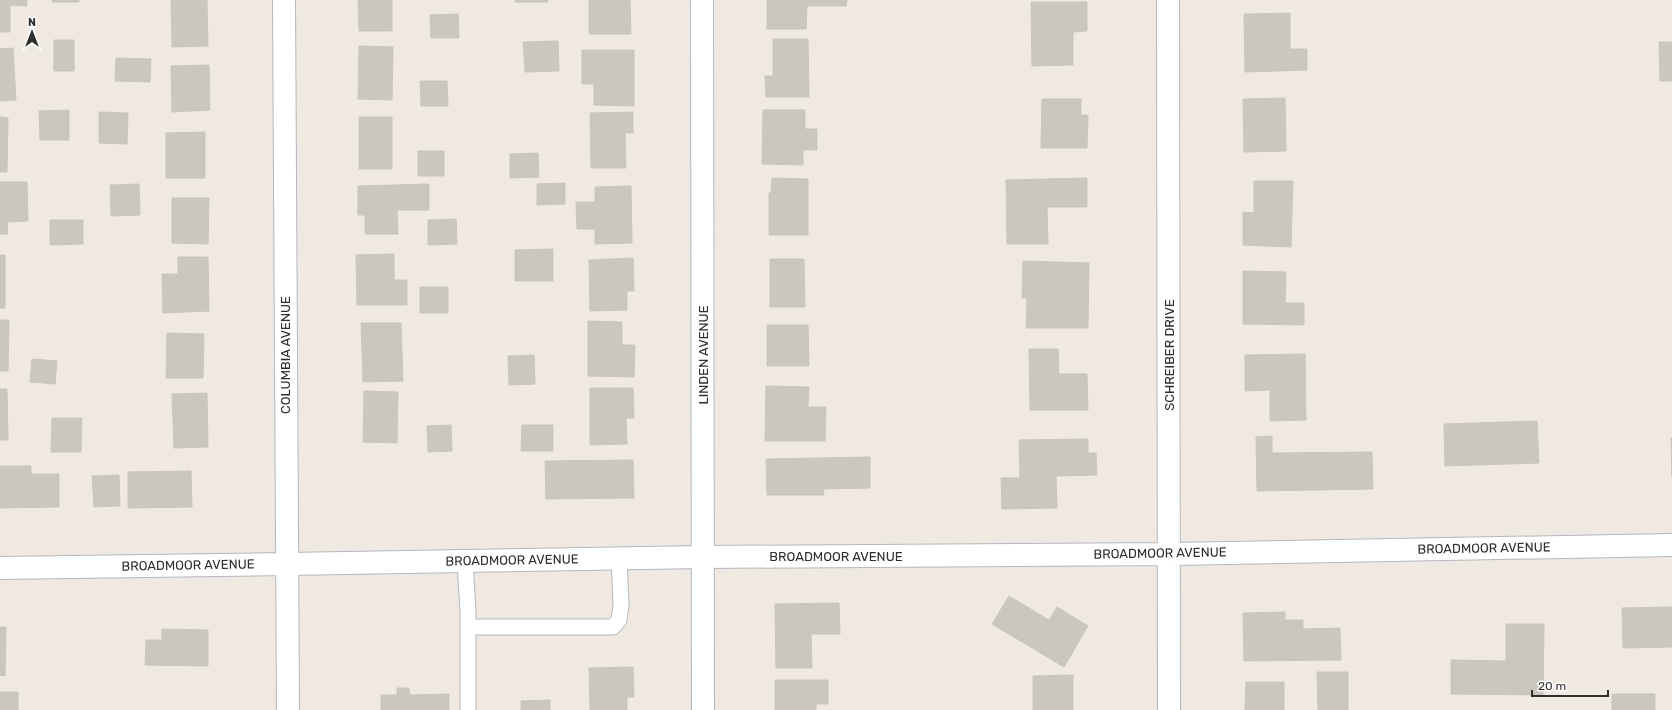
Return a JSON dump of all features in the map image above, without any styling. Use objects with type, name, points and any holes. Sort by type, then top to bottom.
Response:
[{"type":"street","name":"COLUMBIA AVENUE","points":[[284,0],[288,710]]},
{"type":"street","name":"LINDEN AVENUE","points":[[702,0],[704,557],[703,710]]},
{"type":"street","name":"SCHREIBER DRIVE","points":[[1168,0],[1170,554],[1169,710]]},
{"type":"street","name":"BROADMOOR AVENUE","points":[[0,568],[619,558],[1170,554],[1672,545]]},
{"type":"lane","points":[[468,627],[613,627],[619,620],[619,558]]},
{"type":"lane","points":[[465,561],[468,627],[468,710]]},
{"type":"building","points":[[0,0],[27,0],[27,6],[10,5],[10,32],[0,32]]},
{"type":"building","points":[[52,0],[79,0],[79,2],[52,2]]},
{"type":"building","points":[[171,0],[207,0],[208,46],[172,47]]},
{"type":"building","points":[[358,0],[392,0],[392,31],[359,31]]},
{"type":"building","points":[[515,0],[548,0],[548,2],[515,2]]},
{"type":"building","points":[[589,0],[630,0],[631,34],[589,34]]},
{"type":"building","points":[[767,0],[847,0],[846,6],[807,6],[806,29],[767,29]]},
{"type":"building","points":[[1031,2],[1087,2],[1087,31],[1073,32],[1073,65],[1032,66]]},
{"type":"building","points":[[1290,13],[1290,49],[1307,49],[1307,70],[1245,72],[1244,14]]},
{"type":"building","points":[[458,14],[459,38],[431,38],[430,15]]},
{"type":"building","points":[[773,39],[808,39],[809,97],[766,97],[765,76],[773,76]]},
{"type":"building","points":[[54,40],[74,40],[74,71],[54,71]]},
{"type":"building","points":[[558,41],[559,71],[525,72],[523,42]]},
{"type":"building","points":[[1659,42],[1672,42],[1672,81],[1660,81]]},
{"type":"building","points":[[359,46],[393,47],[392,100],[358,99]]},
{"type":"building","points":[[13,48],[16,100],[0,101],[0,49]]},
{"type":"building","points":[[582,50],[634,50],[634,106],[594,105],[594,84],[582,84]]},
{"type":"building","points":[[116,58],[151,59],[150,82],[115,81]]},
{"type":"building","points":[[209,65],[210,110],[172,112],[171,66]]},
{"type":"building","points":[[420,81],[447,81],[448,106],[421,106]]},
{"type":"building","points":[[1285,98],[1286,151],[1244,152],[1243,99]]},
{"type":"building","points":[[1042,99],[1081,99],[1081,115],[1088,115],[1087,148],[1041,148]]},
{"type":"building","points":[[69,110],[69,140],[40,140],[39,111]]},
{"type":"building","points":[[763,110],[805,110],[805,129],[817,129],[817,150],[803,150],[803,165],[762,164]]},
{"type":"building","points":[[99,112],[128,113],[127,144],[99,143]]},
{"type":"building","points":[[633,112],[633,133],[625,133],[626,168],[591,168],[590,113]]},
{"type":"building","points":[[0,117],[8,118],[7,172],[0,172]]},
{"type":"building","points":[[359,117],[392,117],[392,169],[359,169]]},
{"type":"building","points":[[205,132],[205,178],[166,178],[166,133]]},
{"type":"building","points":[[418,151],[444,151],[444,176],[418,176]]},
{"type":"building","points":[[538,153],[539,177],[510,178],[510,154]]},
{"type":"building","points":[[772,178],[808,179],[808,235],[769,235],[769,193],[771,193]]},
{"type":"building","points":[[1087,178],[1087,207],[1047,207],[1048,244],[1007,244],[1006,180]]},
{"type":"building","points":[[1254,181],[1293,181],[1291,247],[1243,245],[1243,212],[1254,213]]},
{"type":"building","points":[[0,182],[27,182],[28,221],[7,222],[8,234],[0,234]]},
{"type":"building","points":[[565,183],[565,204],[537,205],[537,184]]},
{"type":"building","points":[[139,184],[140,215],[111,216],[110,185]]},
{"type":"building","points":[[429,184],[429,210],[397,210],[398,234],[365,234],[365,215],[358,215],[358,186]]},
{"type":"building","points":[[631,186],[632,243],[595,244],[595,229],[577,229],[576,202],[595,202],[595,187]]},
{"type":"building","points":[[172,198],[209,198],[208,244],[172,243]]},
{"type":"building","points":[[456,219],[457,244],[428,245],[428,220]]},
{"type":"building","points":[[50,220],[83,220],[83,244],[50,245]]},
{"type":"building","points":[[553,249],[553,281],[515,281],[515,250]]},
{"type":"building","points":[[394,254],[394,280],[407,280],[407,305],[357,305],[356,255]]},
{"type":"building","points":[[0,255],[5,255],[5,308],[0,308]]},
{"type":"building","points":[[178,257],[208,257],[209,311],[163,313],[162,274],[178,274]]},
{"type":"building","points":[[633,258],[634,291],[627,291],[627,310],[590,311],[589,260]]},
{"type":"building","points":[[770,259],[804,259],[805,307],[770,307]]},
{"type":"building","points":[[1023,261],[1089,263],[1088,328],[1026,328],[1027,298],[1022,298]]},
{"type":"building","points":[[1243,271],[1286,272],[1285,303],[1304,303],[1304,325],[1243,324]]},
{"type":"building","points":[[420,287],[448,287],[448,313],[420,313]]},
{"type":"building","points":[[0,320],[9,320],[8,371],[0,371]]},
{"type":"building","points":[[588,321],[622,322],[622,345],[635,345],[634,377],[588,376]]},
{"type":"building","points":[[361,323],[401,323],[403,381],[363,382]]},
{"type":"building","points":[[767,325],[808,325],[809,366],[767,366]]},
{"type":"building","points":[[167,333],[204,334],[203,378],[166,378]]},
{"type":"building","points":[[1029,349],[1058,349],[1059,374],[1087,374],[1088,410],[1030,410]]},
{"type":"building","points":[[1305,354],[1306,420],[1270,421],[1270,390],[1245,391],[1245,355]]},
{"type":"building","points":[[534,355],[535,384],[509,385],[508,356]]},
{"type":"building","points":[[32,359],[57,361],[55,384],[30,382]]},
{"type":"building","points":[[766,386],[809,387],[808,407],[826,407],[825,441],[765,441]]},
{"type":"building","points":[[590,388],[633,388],[634,418],[626,418],[627,444],[590,445]]},
{"type":"building","points":[[0,389],[7,389],[8,440],[0,440]]},
{"type":"building","points":[[364,391],[398,392],[397,443],[363,442]]},
{"type":"building","points":[[207,393],[208,447],[174,448],[172,394]]},
{"type":"building","points":[[52,418],[82,418],[81,452],[51,452]]},
{"type":"building","points":[[1537,421],[1539,463],[1445,466],[1444,424]]},
{"type":"building","points":[[451,425],[452,451],[428,452],[427,426]]},
{"type":"building","points":[[522,425],[553,425],[553,451],[521,451]]},
{"type":"building","points":[[1272,436],[1272,453],[1372,452],[1373,489],[1257,491],[1256,437]]},
{"type":"building","points":[[1671,438],[1672,438],[1672,476]]},
{"type":"building","points":[[1088,439],[1088,453],[1096,453],[1097,475],[1056,476],[1057,508],[1002,509],[1001,478],[1020,478],[1019,440]]},
{"type":"building","points":[[870,457],[870,488],[823,489],[824,495],[767,495],[766,459]]},
{"type":"building","points":[[633,460],[634,498],[546,499],[545,461]]},
{"type":"building","points":[[0,466],[31,466],[31,474],[59,474],[59,507],[0,508]]},
{"type":"building","points":[[191,471],[192,507],[128,508],[128,472]]},
{"type":"building","points":[[119,475],[120,506],[94,507],[92,476]]},
{"type":"building","points":[[1009,596],[1049,620],[1057,607],[1088,626],[1064,667],[992,624]]},
{"type":"building","points":[[839,603],[840,634],[811,634],[812,668],[776,668],[775,604]]},
{"type":"building","points":[[1672,607],[1672,647],[1623,648],[1622,608]]},
{"type":"building","points":[[1285,612],[1285,620],[1303,620],[1303,629],[1340,628],[1341,660],[1244,661],[1243,613]]},
{"type":"building","points":[[1506,624],[1544,624],[1543,695],[1451,694],[1451,660],[1506,661]]},
{"type":"building","points":[[0,627],[6,627],[5,676],[0,675]]},
{"type":"building","points":[[162,629],[208,630],[208,666],[145,665],[146,640],[162,640]]},
{"type":"building","points":[[633,667],[634,697],[627,697],[627,710],[590,710],[589,668]]},
{"type":"building","points":[[1317,672],[1348,672],[1348,710],[1318,710]]},
{"type":"building","points":[[1073,675],[1073,710],[1033,710],[1033,676]]},
{"type":"building","points":[[775,680],[828,680],[828,704],[816,704],[816,710],[775,710]]},
{"type":"building","points":[[1246,682],[1284,682],[1284,710],[1245,710]]},
{"type":"building","points":[[397,688],[409,688],[410,695],[449,694],[449,710],[381,710],[381,695],[397,695]]},
{"type":"building","points":[[0,692],[18,692],[18,710],[0,710]]},
{"type":"building","points":[[1612,694],[1655,694],[1655,710],[1612,710]]},
{"type":"building","points":[[550,700],[550,710],[521,710],[521,701]]}]
